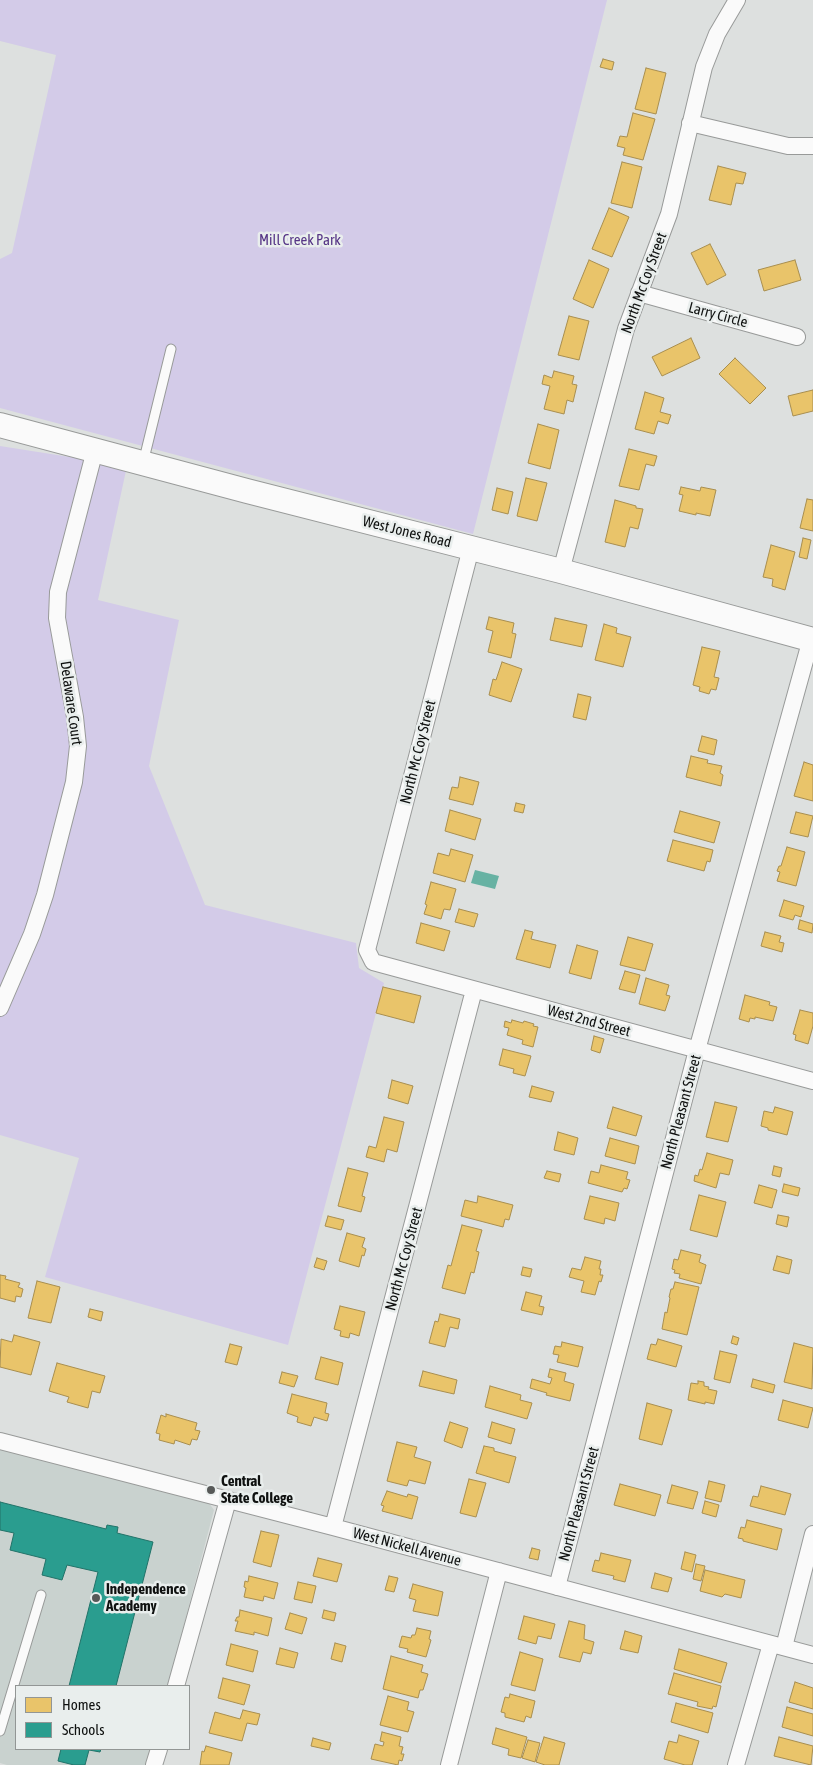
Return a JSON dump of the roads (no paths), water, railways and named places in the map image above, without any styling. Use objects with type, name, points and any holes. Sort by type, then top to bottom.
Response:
[{"type":"street","name":"North Mc Coy Street","points":[[562,571],[626,329],[659,246],[669,214],[704,66],[717,34],[737,0]]},
{"type":"street","points":[[690,123],[788,146],[813,146]]},
{"type":"street","name":"Larry Circle","points":[[639,293],[798,337]]},
{"type":"street","name":"West Jones Road","points":[[0,424],[247,492],[562,571],[812,639]]},
{"type":"street","name":"Delaware Court","points":[[0,1008],[32,934],[46,895],[74,782],[78,746],[75,717],[57,618],[58,592],[95,450]]},
{"type":"street","name":"North Mc Coy Street","points":[[370,956],[367,950],[471,548]]},
{"type":"street","name":"North Pleasant Street","points":[[557,1586],[697,1050],[812,639]]},
{"type":"street","name":"West 2nd Street","points":[[370,956],[373,962],[383,966],[813,1081]]},
{"type":"street","name":"North Mc Coy Street","points":[[333,1527],[474,990]]},
{"type":"street","name":"West Nickell Avenue","points":[[0,1441],[333,1527],[813,1655]]},
{"type":"street","points":[[176,1685],[228,1500]]},
{"type":"street","points":[[736,1765],[778,1646],[813,1534]]},
{"type":"street","points":[[449,1765],[499,1571]]},
{"type":"street","points":[[154,1765],[159,1750]]},
{"type":"lane","points":[[143,463],[171,350]]},
{"type":"lane","points":[[0,1730],[42,1594]]},
{"type":"place","name":"Central State College","points":[[211,1490]]},
{"type":"place","name":"Independence Academy","points":[[96,1598]]},
{"type":"park label","name":"Mill Creek Park","points":[[300,240]]}]
